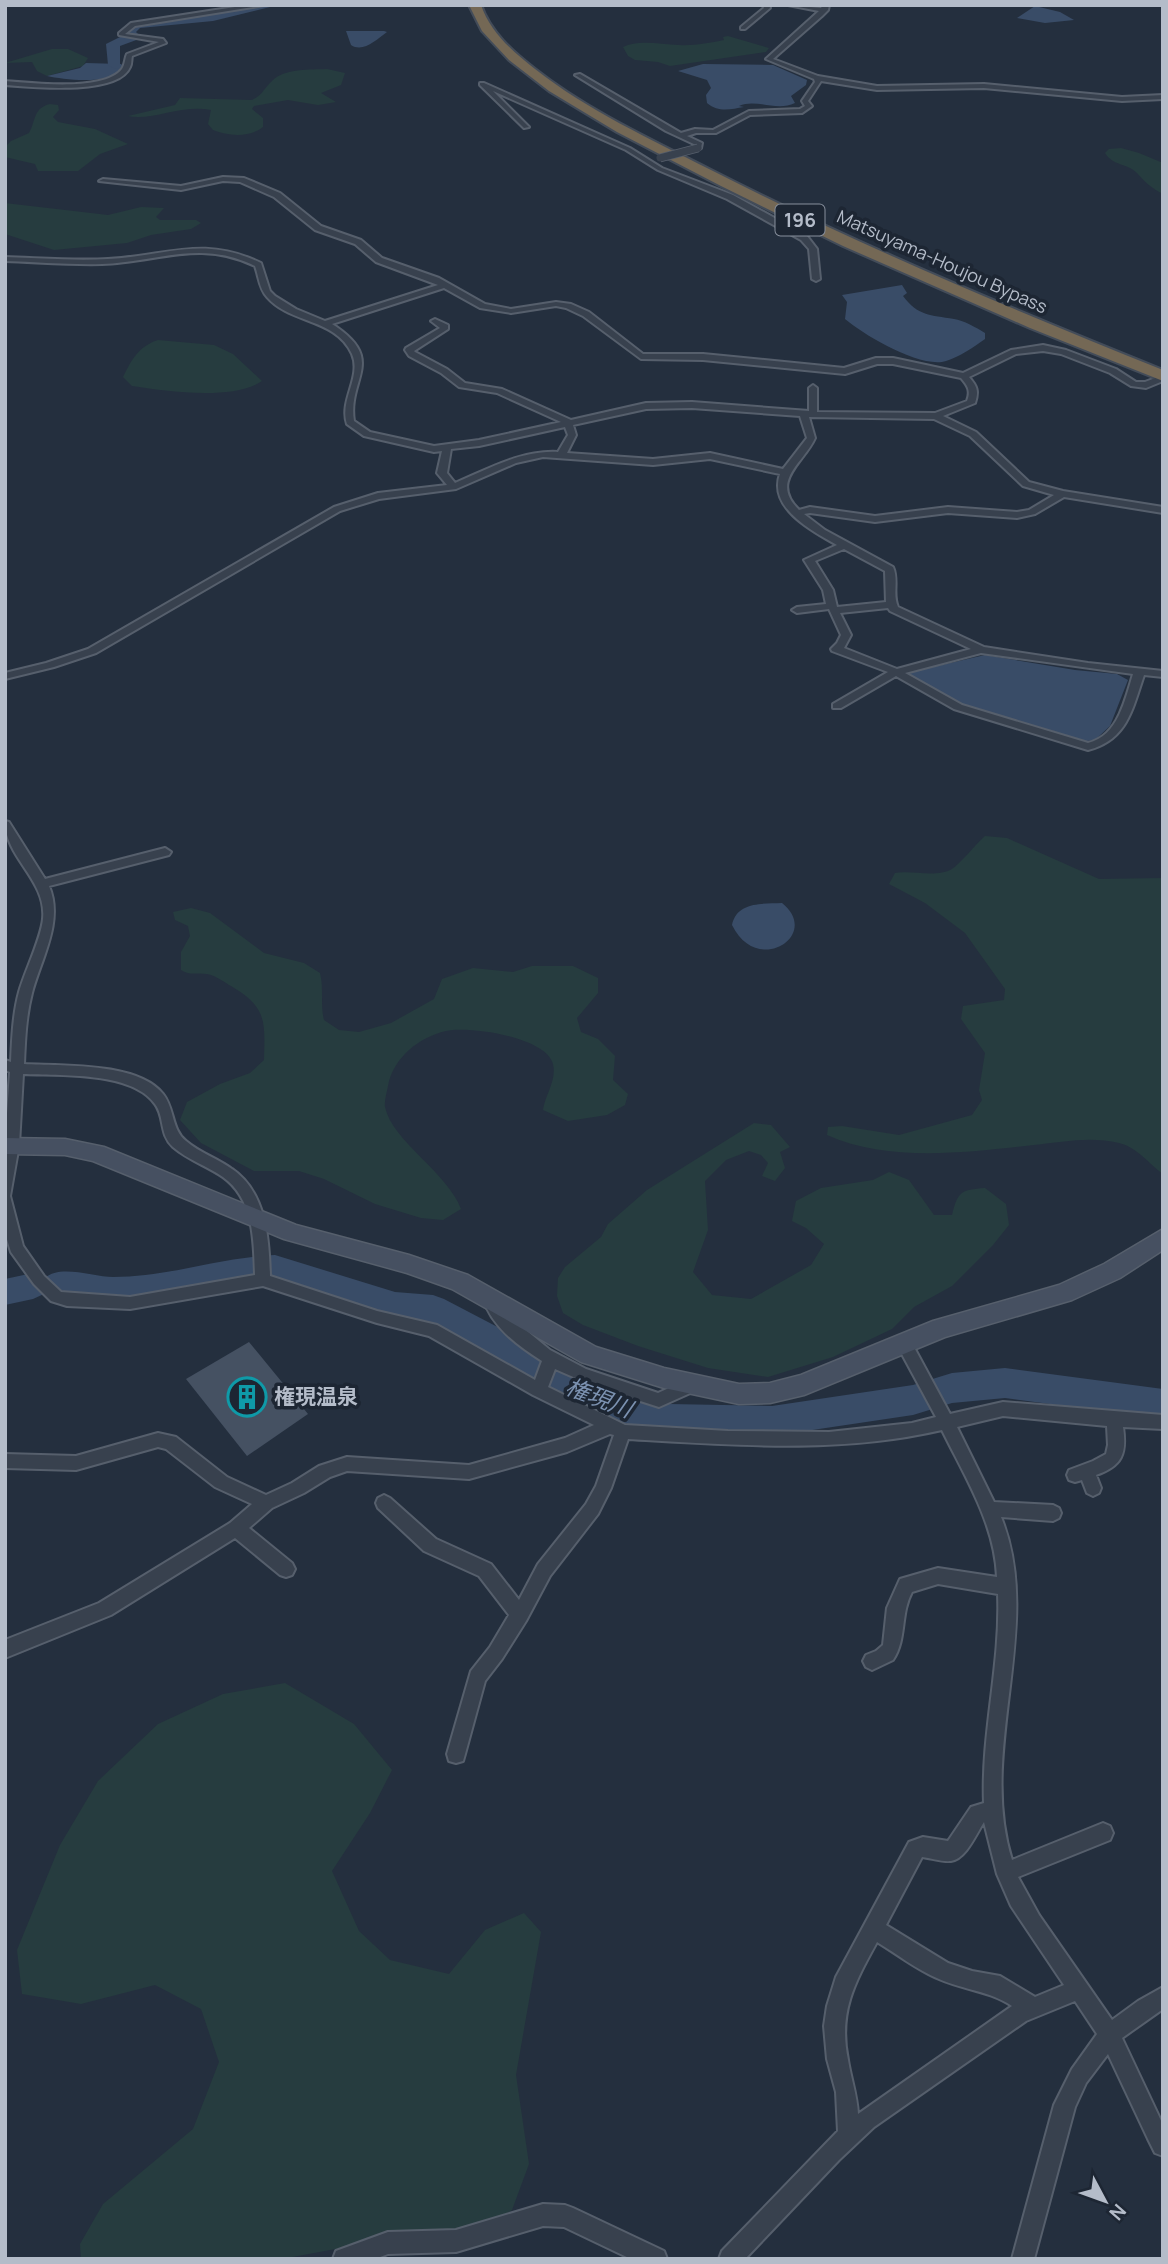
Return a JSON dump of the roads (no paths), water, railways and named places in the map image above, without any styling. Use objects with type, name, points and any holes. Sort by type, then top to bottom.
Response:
[{"type":"highway","name":"Matsuyama-Houjou Bypass","points":[[475,5],[484,26],[498,43],[535,74],[639,138],[743,194],[946,287],[1163,377]]},
{"type":"highway","name":"Matsuyama-Houjou Bypass","points":[[492,7],[499,24],[512,41],[545,72],[743,194],[920,269],[1163,366]]},
{"type":"street","points":[[5,82],[65,85],[113,79],[127,68],[129,55],[163,43],[155,38],[121,34],[133,24],[262,5]]},
{"type":"street","points":[[743,28],[767,8],[766,5]]},
{"type":"street","points":[[780,14],[791,5],[825,8]]},
{"type":"street","points":[[825,8],[769,59],[817,78],[895,89],[984,86],[1129,100],[1163,97]]},
{"type":"street","points":[[578,75],[680,136],[701,144],[698,148],[646,161]]},
{"type":"street","points":[[680,136],[695,131],[714,132],[743,114],[756,111],[802,111],[809,106],[805,101],[818,82],[817,78]]},
{"type":"street","points":[[526,127],[482,83],[628,149],[646,161],[743,194],[813,246],[813,273],[816,279]]},
{"type":"street","points":[[103,181],[181,188],[223,179],[241,180],[277,195],[318,228],[358,242],[379,260],[445,285],[492,309],[511,311],[556,304],[568,306],[586,314],[641,356],[703,357],[845,371],[885,360],[964,376],[1014,352],[1043,348],[1063,352],[1100,366],[1134,384],[1146,385],[1163,377]]},
{"type":"street","points":[[5,259],[102,262],[194,248],[239,254],[258,265],[264,288],[271,298],[326,323],[350,345],[358,362],[348,407],[350,422],[367,434],[417,447],[447,448],[629,408],[667,405],[809,414],[936,416],[971,403],[974,394],[972,386],[964,376]]},
{"type":"street","points":[[326,323],[445,285]]},
{"type":"street","points":[[435,321],[445,327],[444,329],[412,348],[412,354],[444,371],[462,385],[499,391],[568,422],[572,435],[562,454]]},
{"type":"street","points":[[813,388],[809,414],[811,438],[786,472],[782,492],[796,513],[844,545],[889,569],[892,578],[890,605]]},
{"type":"street","points":[[936,416],[973,434],[1026,484],[1062,494],[1163,510]]},
{"type":"street","points":[[447,448],[442,473],[453,487]]},
{"type":"street","points":[[5,676],[92,651],[337,509],[378,496],[453,487],[522,458],[562,454],[653,462],[710,456],[786,472]]},
{"type":"street","points":[[796,513],[808,510],[875,519],[948,510],[1017,515],[1032,512],[1062,494]]},
{"type":"street","points":[[803,498],[808,510]]},
{"type":"street","points":[[844,545],[809,560],[828,590],[846,635],[842,645],[836,649],[896,672],[958,707],[1088,747],[1104,743],[1120,726],[1139,673]]},
{"type":"street","points":[[797,610],[890,605],[981,650],[1139,673],[1163,674]]},
{"type":"street","points":[[837,706],[896,672],[981,650]]},
{"type":"street","points":[[5,825],[41,884],[49,905],[49,919],[24,994],[12,1067],[5,1192]]},
{"type":"street","points":[[41,884],[165,852]]},
{"type":"street","points":[[12,1067],[121,1077],[146,1087],[163,1103],[166,1124],[174,1139],[232,1175],[248,1195],[257,1220],[263,1272]]},
{"type":"street","points":[[8,1146],[65,1147],[96,1153],[292,1233],[409,1264],[460,1282],[589,1355],[691,1385],[739,1394],[770,1393],[804,1385],[904,1343],[981,1315],[1064,1293],[1112,1271],[1163,1238]]},
{"type":"street","points":[[5,1200],[11,1250],[56,1297],[67,1300],[130,1303],[263,1272],[377,1317],[432,1331],[453,1340],[615,1429]]},
{"type":"street","points":[[491,1298],[494,1311],[549,1363],[659,1400],[691,1385]]},
{"type":"street","points":[[904,1343],[927,1382],[1000,1534],[1006,1587],[1002,1676],[992,1771],[992,1811],[1000,1853],[1038,1930],[1110,2035],[1163,2145]]},
{"type":"street","points":[[540,1386],[549,1363]]},
{"type":"street","points":[[5,1649],[105,1609],[236,1528],[265,1503],[298,1488],[325,1471],[347,1464],[469,1472],[615,1429],[728,1438],[829,1439],[877,1436],[943,1416],[1003,1409],[1163,1422]]},
{"type":"street","points":[[1094,1488],[1080,1473],[1107,1464],[1116,1455],[1119,1445],[1114,1420]]},
{"type":"street","points":[[456,1754],[477,1677],[520,1615],[544,1570],[592,1509],[603,1488],[615,1429]]},
{"type":"street","points":[[5,1461],[76,1463],[158,1440],[170,1441],[221,1482],[265,1503]]},
{"type":"street","points":[[384,1503],[430,1545],[485,1570],[520,1615]]},
{"type":"street","points":[[989,1509],[1053,1513]]},
{"type":"street","points":[[236,1528],[286,1569]]},
{"type":"street","points":[[872,1661],[882,1660],[888,1653],[893,1640],[894,1613],[906,1586],[938,1576],[1006,1587]]},
{"type":"street","points":[[849,2134],[846,2092],[837,2059],[834,2026],[843,1984],[916,1849],[923,1847],[951,1850],[959,1844],[978,1814],[992,1811]]},
{"type":"street","points":[[1008,1871],[1104,1833]]},
{"type":"street","points":[[873,1928],[943,1971],[972,1982],[1000,1986],[1033,2007]]},
{"type":"street","points":[[730,2259],[849,2134],[1018,2013],[1080,1989]]},
{"type":"street","points":[[1023,2259],[1065,2105],[1079,2076],[1110,2035],[1163,1997]]},
{"type":"street","points":[[344,2259],[388,2244],[456,2241],[544,2215],[565,2216],[656,2259]]},
{"type":"water","points":[[1035,6],[1060,12],[1074,20],[1045,23],[1017,18]]},
{"type":"water","points":[[346,31],[387,32],[369,44],[356,47],[351,45]]},
{"type":"water","points":[[86,63],[123,66],[110,77],[100,79],[77,80],[47,76],[80,68]]},
{"type":"water","points":[[703,64],[773,65],[807,80],[806,85],[791,96],[795,103],[781,106],[752,103],[739,106],[744,107],[721,109],[707,103],[706,95],[711,88],[707,80],[678,71]]},
{"type":"water","points":[[902,285],[907,293],[903,296],[914,307],[925,314],[966,323],[985,333],[985,339],[956,357],[935,362],[893,349],[845,319],[847,302],[842,295]]},
{"type":"water","points":[[985,655],[1117,674],[1128,680],[1110,726],[1095,740],[1086,741],[963,704],[910,676],[911,672]]},
{"type":"water","points":[[782,903],[792,915],[795,927],[790,938],[781,946],[756,948],[743,940],[732,925],[735,917],[745,908]]},
{"type":"waterway","points":[[115,65],[113,44],[134,36],[127,34],[136,25],[213,17],[272,5]]},
{"type":"waterway","name":"権現川","points":[[58,1285],[113,1290],[144,1288],[254,1269],[275,1268],[395,1306],[433,1309],[497,1343],[533,1371],[562,1386],[644,1415],[669,1419],[772,1421],[913,1400],[952,1388],[1005,1383],[1163,1404]]},
{"type":"waterway","name":"権現川","points":[[5,1292],[33,1286]]},
{"type":"place","name":"権現温泉","points":[[247,1397]]}]
